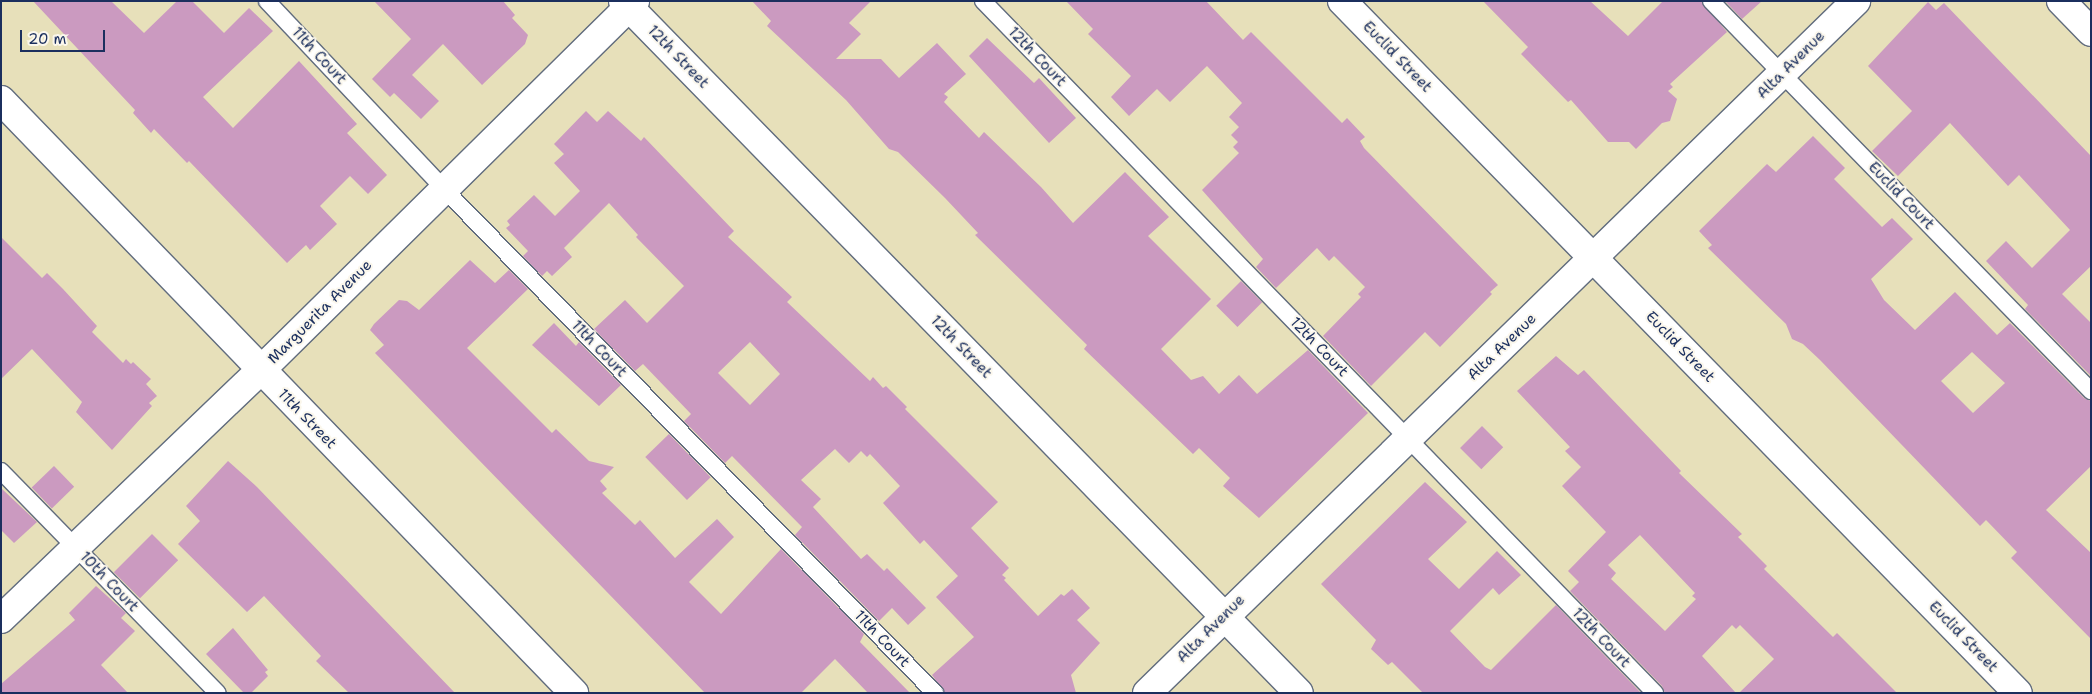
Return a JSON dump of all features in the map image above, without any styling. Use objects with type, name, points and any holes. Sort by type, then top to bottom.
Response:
[{"type":"street","name":"Euclid Street","points":[[1342,1],[2018,693]]},
{"type":"street","name":"Alta Avenue","points":[[1147,693],[1856,1]]},
{"type":"street","points":[[2061,1],[2091,32]]},
{"type":"street","name":"Marguerita Avenue","points":[[1,619],[260,371],[629,3]]},
{"type":"street","name":"12th Street","points":[[629,3],[1299,693]]},
{"type":"street","name":"11th Street","points":[[1,100],[260,371],[574,693]]},
{"type":"lane","name":"11th Court","points":[[267,1],[444,189],[935,693]]},
{"type":"lane","name":"12th Court","points":[[983,1],[1655,693]]},
{"type":"lane","name":"Euclid Court","points":[[1711,1],[2091,390]]},
{"type":"lane","name":"10th Court","points":[[1,471],[218,693]]},
{"type":"building","points":[[33,1],[111,1],[144,33],[177,1],[192,1],[224,33],[249,8],[273,31],[203,97],[233,128],[299,61],[357,124],[347,133],[387,175],[368,194],[350,176],[320,206],[337,224],[310,250],[306,245],[287,263],[189,161],[187,163],[154,129],[151,133],[133,113],[135,110]]},
{"type":"building","points":[[374,1],[503,1],[515,15],[512,18],[528,35],[525,44],[482,85],[443,44],[412,75],[439,101],[421,119],[394,93],[390,97],[372,79],[411,39]]},
{"type":"building","points":[[752,1],[871,1],[849,23],[861,34],[836,59],[881,59],[899,78],[937,43],[966,74],[944,94],[948,97],[944,102],[979,138],[984,132],[1041,187],[1073,223],[1125,172],[1169,217],[1148,236],[1211,299],[1161,349],[1191,380],[1203,376],[1219,394],[1239,375],[1257,394],[1308,350],[1368,413],[1259,518],[1223,486],[1230,478],[1199,448],[1193,454],[1084,349],[1087,345],[975,235],[978,233],[945,198],[898,152],[889,149],[846,100],[767,26],[771,21]]},
{"type":"building","points":[[1066,1],[1206,1],[1243,40],[1251,32],[1342,123],[1347,118],[1365,137],[1360,141],[1364,148],[1498,285],[1490,292],[1492,294],[1440,347],[1425,332],[1371,386],[1323,336],[1361,297],[1358,294],[1365,287],[1334,256],[1329,261],[1317,248],[1276,288],[1256,267],[1263,259],[1202,190],[1239,153],[1233,147],[1238,142],[1231,135],[1239,127],[1229,117],[1242,103],[1207,66],[1170,102],[1157,89],[1129,116],[1111,97],[1131,76],[1088,34],[1093,29]]},
{"type":"building","points":[[1483,1],[1590,1],[1628,36],[1663,1],[1701,1],[1727,32],[1670,84],[1673,87],[1668,91],[1677,99],[1670,121],[1662,123],[1636,149],[1629,142],[1608,142],[1571,100],[1568,102],[1521,54],[1528,47]]},
{"type":"building","points":[[1725,1],[1762,1],[1742,19]]},
{"type":"building","points":[[1928,2],[1936,10],[1944,3],[2091,156],[2091,266],[2062,294],[2091,323],[2091,376],[2025,309],[2028,305],[1986,261],[2006,241],[2032,268],[2070,230],[2019,175],[2008,186],[1950,123],[1898,176],[1872,151],[1912,111],[1868,66]]},
{"type":"building","points":[[987,38],[1034,83],[1039,78],[1076,118],[1049,143],[969,56]]},
{"type":"building","points":[[586,111],[597,122],[608,111],[641,141],[644,137],[734,231],[728,237],[792,297],[787,302],[870,381],[873,377],[883,388],[886,386],[907,407],[905,409],[998,502],[971,528],[1009,568],[1002,575],[1006,578],[1004,580],[1038,616],[1061,594],[1064,596],[1072,589],[1090,608],[1077,620],[1100,643],[1071,675],[1076,693],[945,693],[932,675],[974,637],[936,597],[958,576],[924,540],[920,544],[883,503],[900,486],[870,454],[867,457],[861,451],[849,463],[835,449],[801,480],[821,499],[813,507],[861,559],[867,554],[884,571],[887,568],[926,608],[908,625],[892,608],[879,621],[795,535],[802,527],[732,456],[725,463],[684,421],[691,414],[643,364],[635,371],[594,329],[625,300],[647,323],[684,286],[636,237],[638,235],[609,203],[564,248],[572,257],[552,276],[547,271],[542,276],[523,256],[528,251],[506,228],[510,225],[507,221],[534,195],[555,216],[580,191],[554,163],[564,154],[554,144]],"holes":[[[750,342],[780,374],[750,405],[718,373]]]},
{"type":"building","points":[[1813,136],[1845,168],[1834,179],[1882,227],[1892,218],[1913,239],[1871,279],[1884,300],[1915,330],[1955,292],[1997,335],[2010,323],[2084,398],[2091,401],[2091,466],[2046,510],[2091,553],[2091,639],[2011,558],[2017,552],[1986,520],[1980,526],[1820,360],[1803,344],[1792,339],[1786,324],[1708,248],[1712,245],[1699,231],[1767,164],[1776,172]],"holes":[[[1972,352],[2005,383],[1973,413],[1941,381]]]},
{"type":"building","points":[[1,237],[42,278],[47,273],[63,289],[97,326],[92,332],[123,363],[126,359],[131,364],[133,362],[151,379],[146,384],[157,396],[149,403],[152,406],[112,450],[76,412],[82,402],[32,349],[1,379]]},
{"type":"building","points":[[470,260],[495,283],[509,270],[528,289],[467,348],[552,433],[556,429],[589,461],[614,467],[600,481],[607,489],[602,493],[635,525],[640,520],[675,558],[717,519],[734,537],[689,582],[721,614],[781,549],[864,634],[860,642],[910,693],[868,693],[835,659],[801,693],[705,693],[375,353],[384,345],[370,330],[374,324],[399,300],[407,301],[419,310]]},
{"type":"building","points":[[1241,281],[1262,302],[1237,327],[1216,306]]},
{"type":"building","points":[[554,323],[576,346],[579,342],[621,385],[599,406],[532,345]]},
{"type":"building","points":[[1556,356],[1578,375],[1584,370],[1681,471],[1679,473],[1742,534],[1738,537],[1767,566],[1764,569],[1833,637],[1837,633],[1897,693],[1739,693],[1774,659],[1740,625],[1736,629],[1732,625],[1702,656],[1736,693],[1665,693],[1662,686],[1570,591],[1579,582],[1568,571],[1606,532],[1562,486],[1581,467],[1565,451],[1570,447],[1517,391]],"holes":[[[1640,535],[1695,593],[1692,596],[1696,599],[1665,631],[1611,579],[1616,573],[1608,565]]]},
{"type":"building","points":[[1482,426],[1503,447],[1481,469],[1460,448]]},
{"type":"building","points":[[669,434],[711,477],[687,500],[645,457]]},
{"type":"building","points":[[228,461],[257,487],[455,693],[349,693],[316,661],[321,656],[264,596],[247,612],[178,544],[200,521],[186,506]]},
{"type":"building","points":[[54,466],[74,487],[52,508],[32,488]]},
{"type":"building","points":[[1425,482],[1467,522],[1428,559],[1459,589],[1497,551],[1521,575],[1499,595],[1493,588],[1450,631],[1485,667],[1491,670],[1556,605],[1641,693],[1423,693],[1392,662],[1388,665],[1371,649],[1376,640],[1321,584]]},
{"type":"building","points":[[1,488],[37,522],[14,543],[1,530]]},
{"type":"building","points":[[152,534],[178,560],[140,598],[114,572]]},
{"type":"building","points":[[96,586],[126,613],[121,618],[135,631],[101,665],[128,693],[1,693],[1,684],[75,620],[69,613]]},
{"type":"building","points":[[233,628],[268,670],[265,672],[268,676],[251,693],[244,693],[206,654]]}]
